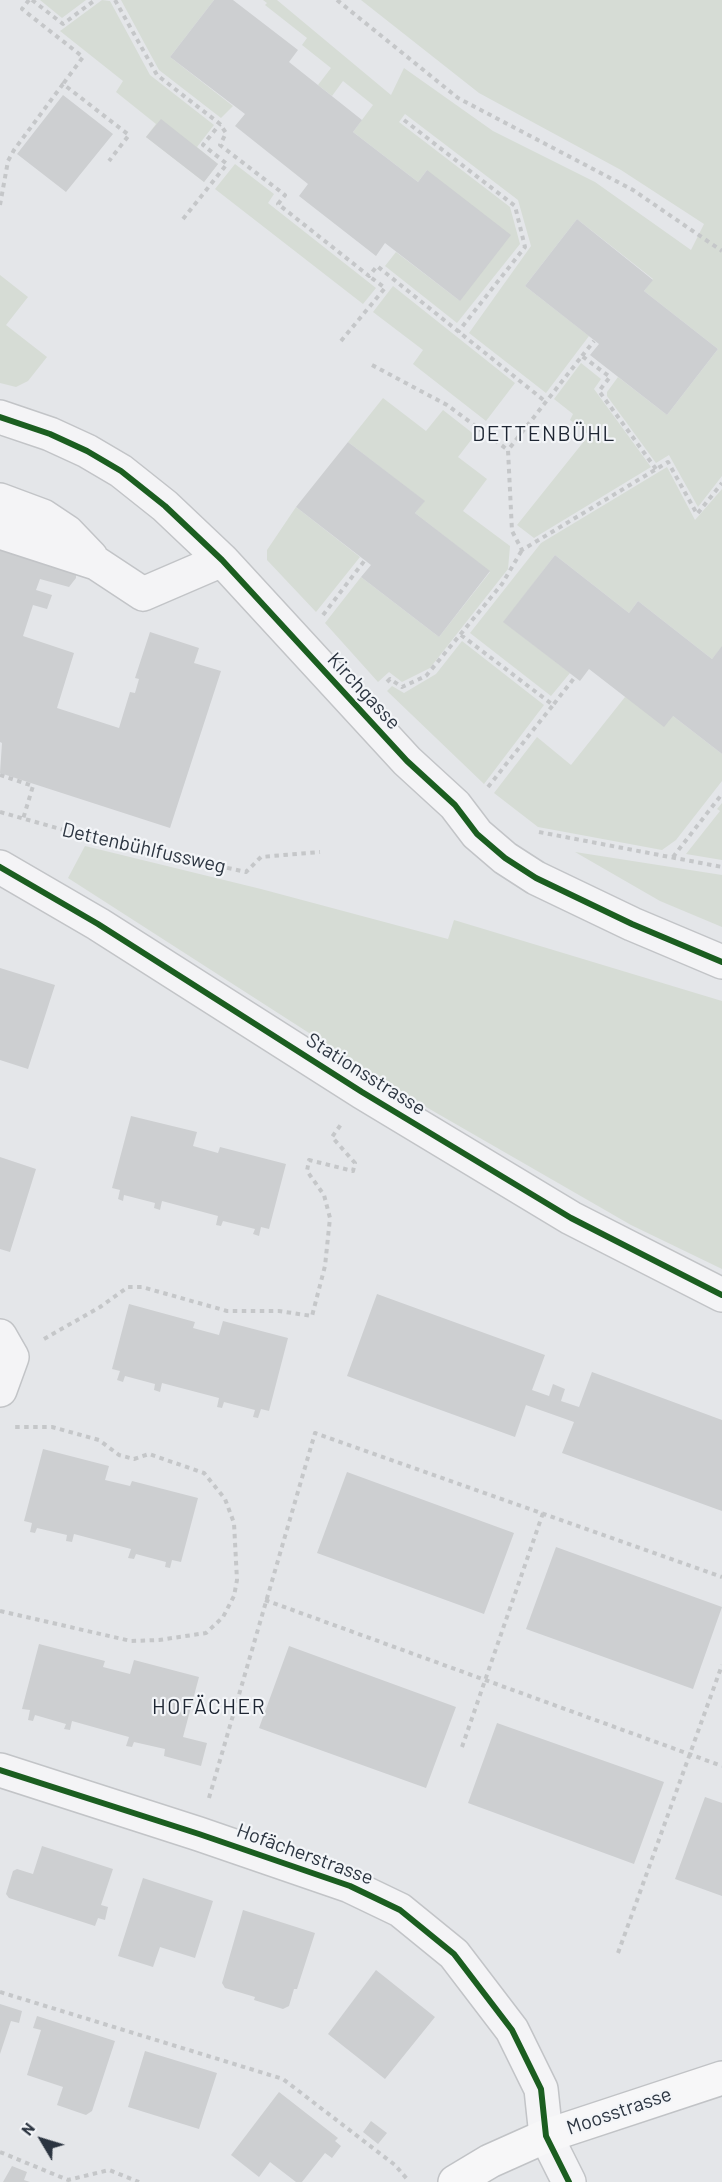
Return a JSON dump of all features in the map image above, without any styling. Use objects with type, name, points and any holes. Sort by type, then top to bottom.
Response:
[{"type":"main road","name":"Moosstrasse","points":[[455,2182],[490,2162],[546,2136],[722,2078]]},
{"type":"street","name":"Kirchgasse","points":[[0,417],[50,434],[121,471],[165,506],[222,560],[349,702],[407,761],[455,805],[477,834],[505,858],[536,878],[632,924],[722,962]]},
{"type":"street","points":[[0,500],[43,516],[67,532],[96,562],[143,594],[222,560]]},
{"type":"street","points":[[0,532],[96,562]]},
{"type":"street","name":"Stationsstrasse","points":[[0,867],[98,924],[362,1092],[571,1218],[722,1295]]},
{"type":"street","points":[[0,1390],[6,1346]]},
{"type":"street","name":"Hofächerstrasse","points":[[0,1770],[199,1834],[350,1886],[400,1910],[454,1954],[512,2030],[541,2089],[546,2136]]},
{"type":"street","points":[[546,2136],[569,2182]]},
{"type":"path","points":[[0,205],[9,161],[14,150],[84,57],[22,9],[30,0],[63,24],[95,0]]},
{"type":"path","points":[[115,0],[157,75],[220,124],[226,133],[220,145],[285,195],[278,204],[385,288],[341,341]]},
{"type":"path","points":[[337,0],[458,98],[633,190],[722,251]]},
{"type":"path","points":[[63,84],[129,135],[109,161]]},
{"type":"path","points":[[404,120],[515,206],[525,247],[458,332]]},
{"type":"path","points":[[183,219],[227,164],[203,145],[220,124]]},
{"type":"path","points":[[369,276],[377,266],[546,402]]},
{"type":"path","points":[[522,550],[512,531],[508,450],[594,341]]},
{"type":"path","points":[[582,356],[610,377],[599,391],[656,469]]},
{"type":"path","points":[[372,365],[447,405],[508,450]]},
{"type":"path","points":[[384,685],[390,679],[402,687],[426,676],[502,584],[522,550],[656,469],[668,462],[697,514],[722,483]]},
{"type":"path","points":[[317,623],[365,560]]},
{"type":"path","points":[[461,635],[553,705]]},
{"type":"path","points":[[492,783],[575,677]]},
{"type":"path","points":[[0,775],[33,786],[23,819]]},
{"type":"path","points":[[673,857],[722,794]]},
{"type":"path","points":[[535,831],[722,867]]},
{"type":"path","points":[[6,1346],[100,1307],[128,1287],[142,1287],[227,1311],[279,1311],[312,1316],[325,1266],[330,1218],[324,1195],[307,1171],[309,1160],[353,1171],[355,1163],[332,1137],[346,1117]]},
{"type":"path","points":[[0,1611],[131,1641],[159,1640],[206,1633],[223,1617],[234,1596],[237,1580],[234,1523],[225,1499],[204,1473],[149,1454],[134,1459],[119,1455],[99,1440],[52,1427],[11,1428]]},
{"type":"path","points":[[207,1807],[315,1433],[722,1577]]},
{"type":"path","points":[[462,1747],[543,1513]]},
{"type":"path","points":[[265,1600],[722,1766]]},
{"type":"path","points":[[618,1953],[722,1665]]},
{"type":"path","points":[[0,1992],[283,2079],[395,2165],[407,2180]]},
{"type":"path","points":[[0,2152],[68,2180],[109,2170],[139,2182]]},
{"type":"shaded area","points":[[40,0],[86,0],[62,18]]},
{"type":"shaded area","points":[[102,0],[110,1],[150,75],[214,125],[197,147],[218,164],[204,182],[146,137],[156,124],[116,92],[123,81],[60,31]]},
{"type":"shaded area","points":[[121,0],[214,0],[170,57],[233,106],[221,118],[159,70]]},
{"type":"shaded area","points":[[263,0],[277,0],[391,95],[404,68],[493,131],[595,182],[691,250],[704,224],[621,170],[479,93],[361,0],[722,0],[722,476],[698,507],[669,455],[656,463],[607,396],[607,392],[618,377],[667,415],[718,349],[644,291],[653,279],[577,219],[525,286],[589,336],[546,393],[469,333],[531,246],[518,200],[405,114],[399,122],[510,207],[520,244],[457,323],[385,266],[396,252],[460,301],[427,170],[418,182],[353,132],[373,105],[343,81],[332,96],[318,85],[331,68],[302,45],[307,38],[265,5],[267,3]]},
{"type":"shaded area","points":[[235,164],[274,194],[268,203],[376,288],[363,304],[215,189]]},
{"type":"shaded area","points":[[0,275],[28,297],[6,325],[47,357],[28,381],[16,387],[0,383]]},
{"type":"shaded area","points":[[393,286],[515,383],[486,421],[413,364],[423,350],[373,312]]},
{"type":"shaded area","points":[[581,363],[601,379],[594,389],[651,467],[534,538],[517,525],[589,435],[570,420],[573,414],[554,399]]},
{"type":"shaded area","points":[[383,398],[426,431],[443,410],[475,435],[458,457],[487,479],[463,511],[510,546],[508,569],[430,668],[402,682],[389,672],[378,682],[325,623],[361,577],[439,637],[490,572],[415,513],[424,501],[348,442]]},
{"type":"shaded area","points":[[667,467],[695,520],[722,489],[722,647],[712,659],[638,601],[629,613],[555,555],[504,622],[570,673],[551,696],[470,633],[541,543]]},
{"type":"shaded area","points":[[296,507],[360,557],[316,612],[267,560],[267,550]]},
{"type":"shaded area","points":[[462,641],[544,705],[484,784],[387,691],[392,686],[404,693],[436,674]]},
{"type":"shaded area","points":[[625,697],[673,716],[722,754],[722,781],[676,840],[662,850],[538,827],[494,793],[537,737],[571,765]]},
{"type":"shaded area","points":[[722,803],[722,860],[686,854],[720,811],[717,809]]},
{"type":"shaded area","points":[[85,846],[261,889],[448,939],[454,920],[722,1001],[722,1269],[631,1225],[407,1096],[68,878]]},
{"type":"shaded area","points":[[575,852],[722,875],[722,927],[660,901]]},
{"type":"building","points":[[214,0],[233,0],[298,50],[289,62],[362,120],[353,132],[418,182],[427,170],[511,235],[460,301],[385,243],[376,256],[299,196],[308,184],[235,126],[245,114],[170,57]]},
{"type":"building","points":[[63,95],[113,134],[66,192],[17,154]]},
{"type":"building","points":[[161,119],[218,164],[204,182],[146,137]]},
{"type":"building","points":[[577,219],[653,280],[644,291],[718,349],[667,415],[590,355],[599,344],[525,286]]},
{"type":"building","points":[[348,442],[425,501],[415,513],[490,571],[439,637],[361,577],[371,565],[296,507]]},
{"type":"building","points":[[0,544],[76,573],[76,578],[69,587],[40,579],[36,590],[52,595],[47,609],[33,605],[23,636],[74,653],[57,708],[119,728],[130,692],[135,693],[139,679],[135,678],[150,632],[199,648],[194,663],[221,671],[170,828],[0,773],[2,743],[0,742]]},
{"type":"building","points":[[555,555],[629,613],[638,601],[712,659],[722,646],[722,754],[673,716],[664,727],[589,669],[580,681],[503,622]]},
{"type":"building","points":[[0,968],[55,985],[28,1069],[0,1060]]},
{"type":"building","points":[[131,1116],[197,1132],[193,1146],[218,1153],[220,1147],[286,1164],[269,1229],[261,1227],[259,1236],[253,1234],[255,1229],[223,1221],[221,1226],[216,1225],[218,1216],[162,1201],[160,1210],[154,1208],[155,1203],[124,1195],[123,1201],[118,1199],[120,1190],[112,1188]]},
{"type":"building","points":[[0,1157],[36,1169],[10,1252],[0,1249]]},
{"type":"building","points":[[377,1294],[545,1355],[532,1390],[549,1396],[553,1384],[565,1389],[561,1401],[579,1407],[592,1372],[722,1420],[722,1511],[562,1453],[574,1422],[526,1405],[515,1437],[347,1376]]},
{"type":"building","points":[[129,1304],[195,1322],[193,1328],[219,1335],[223,1321],[288,1338],[269,1411],[261,1409],[258,1418],[253,1417],[255,1410],[224,1402],[222,1408],[217,1407],[219,1398],[162,1383],[160,1392],[154,1390],[155,1384],[125,1376],[123,1382],[117,1380],[120,1371],[112,1369]]},
{"type":"building","points":[[43,1449],[109,1466],[105,1480],[130,1486],[132,1481],[198,1498],[181,1562],[172,1560],[170,1568],[165,1567],[166,1562],[136,1554],[134,1559],[128,1558],[131,1549],[74,1534],[72,1542],[66,1541],[67,1535],[37,1528],[35,1533],[30,1532],[32,1523],[24,1521]]},
{"type":"building","points":[[347,1472],[514,1533],[484,1614],[317,1553]]},
{"type":"building","points":[[556,1547],[722,1607],[693,1689],[526,1629]]},
{"type":"building","points":[[39,1644],[105,1661],[103,1667],[130,1674],[134,1660],[199,1677],[183,1737],[207,1743],[201,1766],[164,1756],[165,1749],[134,1742],[132,1747],[126,1746],[129,1737],[72,1721],[70,1730],[64,1729],[66,1724],[35,1715],[33,1721],[28,1720],[30,1710],[22,1709]]},
{"type":"building","points":[[289,1646],[456,1707],[426,1788],[259,1728]]},
{"type":"building","points":[[497,1723],[664,1782],[634,1864],[468,1803]]},
{"type":"building","points":[[705,1797],[722,1803],[722,1896],[675,1879]]},
{"type":"building","points":[[42,1846],[113,1869],[101,1905],[108,1907],[105,1920],[98,1918],[95,1926],[9,1898],[6,1894],[13,1871],[17,1869],[33,1874]]},
{"type":"building","points":[[143,1878],[213,1901],[195,1958],[160,1947],[153,1967],[118,1956]]},
{"type":"building","points":[[243,1910],[315,1933],[297,1989],[294,1989],[289,2006],[283,2009],[225,1988],[222,1983]]},
{"type":"building","points":[[376,1970],[435,2017],[385,2079],[328,2034]]},
{"type":"building","points":[[0,2004],[22,2011],[19,2023],[11,2021],[0,2054]]},
{"type":"building","points":[[37,2016],[115,2041],[92,2111],[86,2115],[57,2105],[63,2087],[27,2075],[41,2030],[33,2028]]},
{"type":"building","points":[[145,2051],[217,2073],[199,2129],[128,2107]]},
{"type":"building","points":[[279,2092],[338,2138],[335,2141],[341,2146],[332,2158],[325,2153],[302,2182],[296,2182],[270,2162],[259,2177],[231,2155]]},
{"type":"building","points":[[371,2121],[387,2133],[378,2144],[363,2132]]},
{"type":"building","points":[[12,2166],[27,2172],[24,2180],[30,2182],[3,2182]]},
{"type":"cycle path","points":[[0,417],[50,434],[87,451],[121,471],[165,506],[222,560],[407,761],[455,805],[477,834],[505,858],[536,878],[632,924],[722,962]]},
{"type":"cycle path","points":[[0,867],[98,924],[362,1092],[571,1218],[722,1295]]},
{"type":"cycle path","points":[[0,1770],[199,1834],[350,1886],[400,1910],[454,1954],[512,2030],[541,2089],[546,2136],[569,2182]]},
{"type":"district","name":"DETTENBÜHL","points":[[544,434]]},
{"type":"district","name":"HOFÄCHER","points":[[209,1707]]}]
